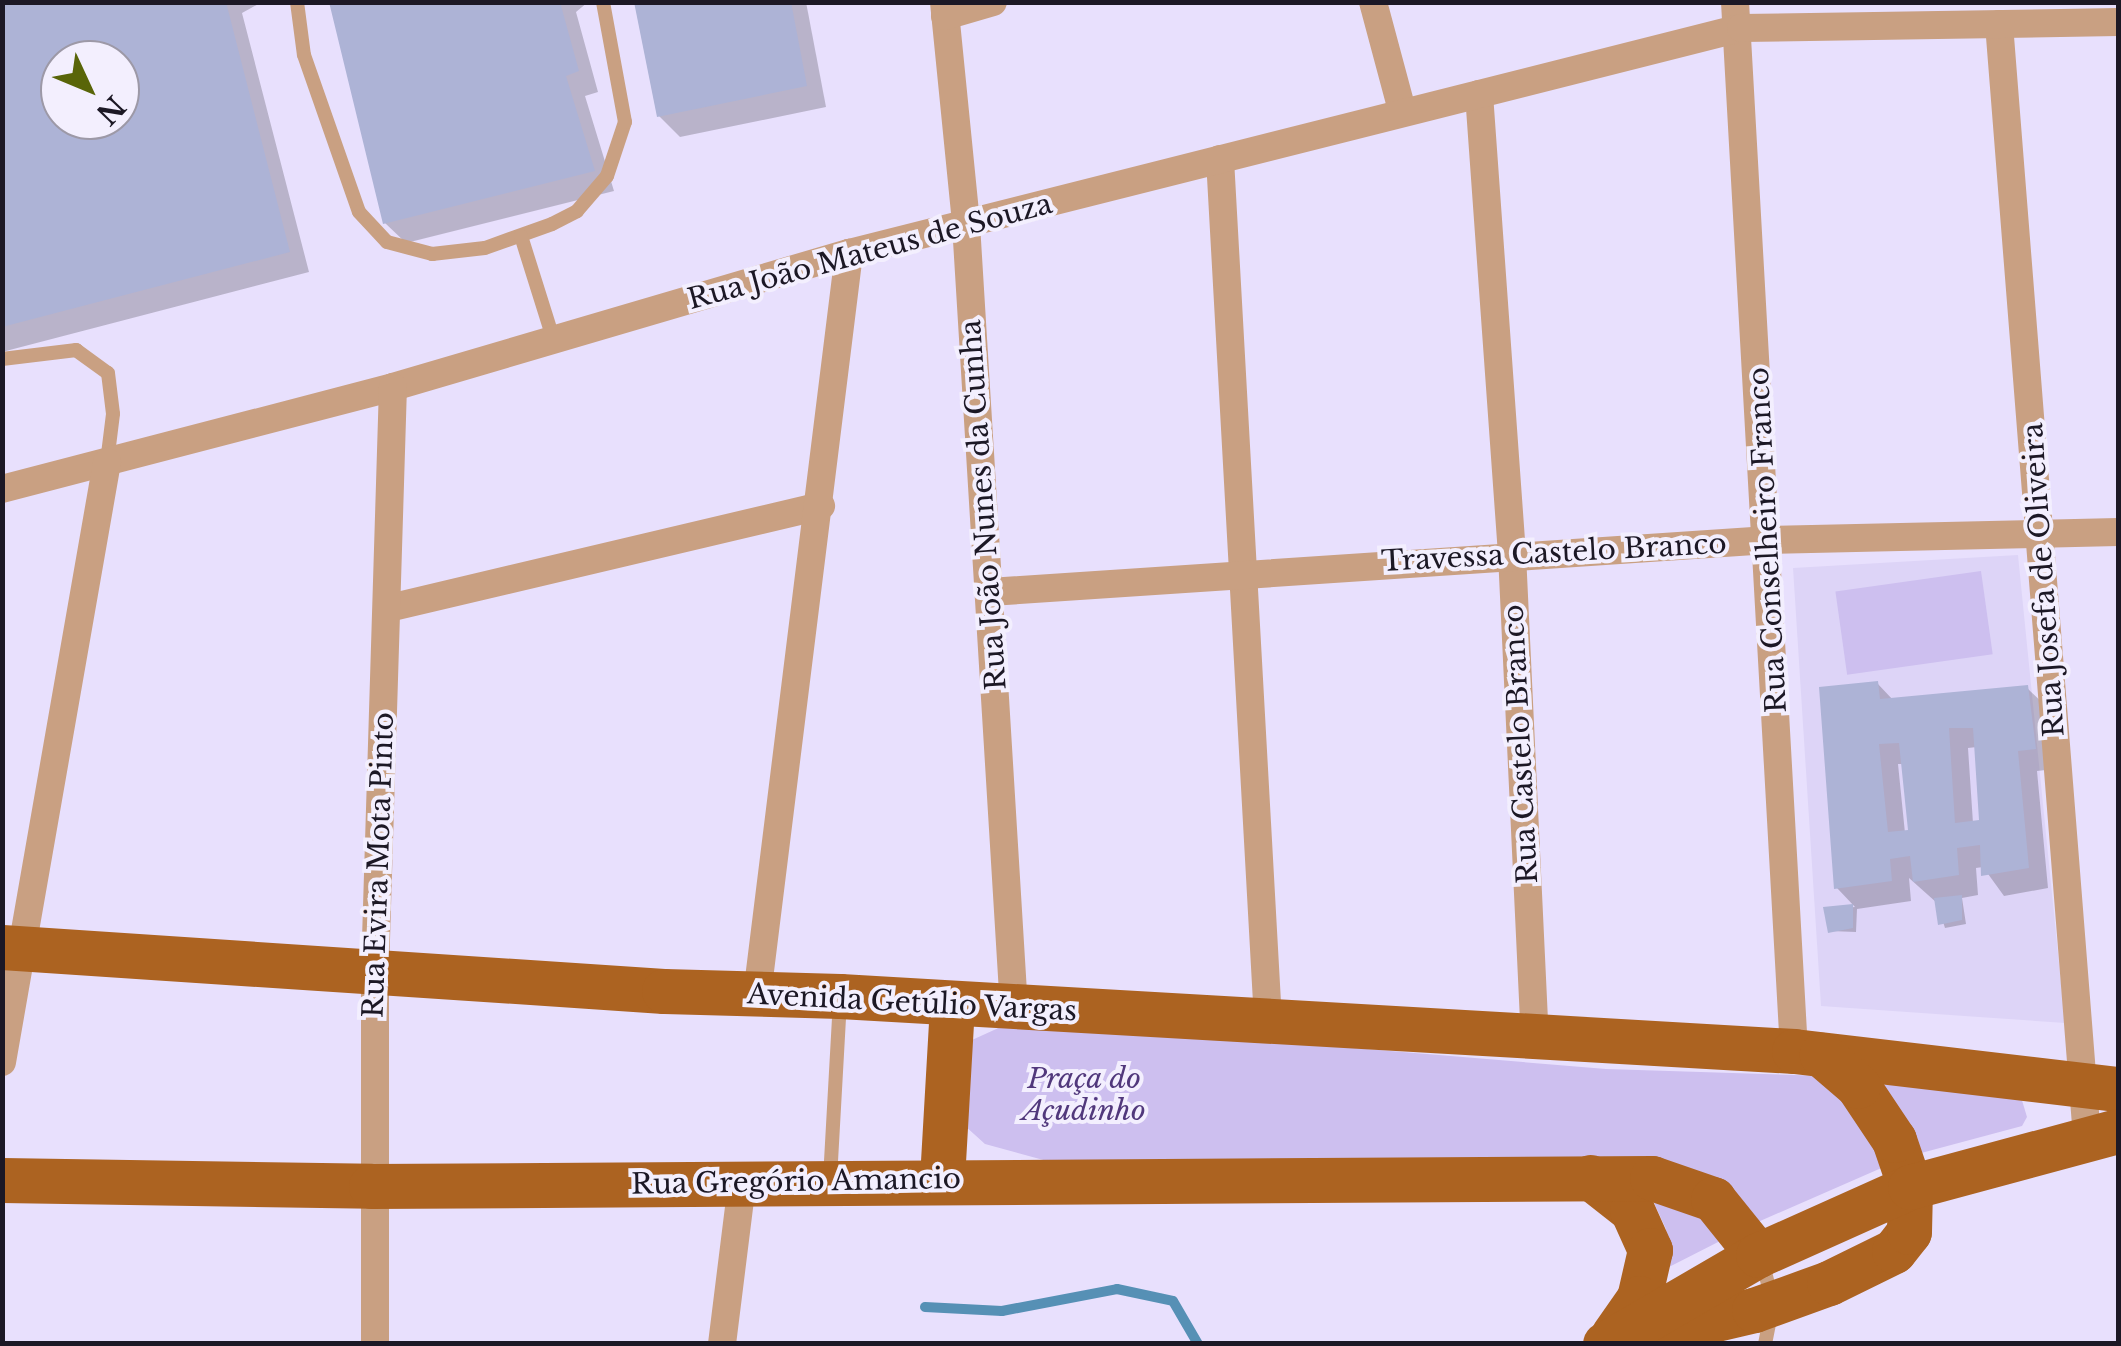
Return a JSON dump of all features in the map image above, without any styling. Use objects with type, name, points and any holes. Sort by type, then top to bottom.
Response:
[{"type":"main road","name":"Avenida Getúlio Vargas","points":[[13,947],[374,972],[1808,1053],[2100,1085]]},
{"type":"main road","points":[[942,1179],[952,1003]]},
{"type":"main road","points":[[1607,1342],[1769,1324],[1894,1251],[1910,1232],[1910,1186],[1883,1119],[1858,1086],[1808,1053]]},
{"type":"main road","points":[[2018,1153],[2040,1118],[2036,1096],[2019,1075]]},
{"type":"main road","points":[[1607,1342],[1758,1255],[1910,1186],[2018,1153],[2103,1134]]},
{"type":"main road","points":[[1590,1177],[1632,1210],[1650,1250],[1639,1298],[1607,1342]]},
{"type":"main road","name":"Rua Gregório Amancio","points":[[2,1180],[371,1186],[742,1184],[830,1179],[1652,1178],[1700,1191],[1724,1208],[1758,1255]]},
{"type":"street","points":[[944,9],[993,2]]},
{"type":"street","points":[[1373,2],[1402,110]]},
{"type":"street","name":"Rua João Nunes da Cunha","points":[[944,9],[966,224],[1014,1009]]},
{"type":"street","name":"Rua João Mateus de Souza","points":[[2,489],[393,387],[849,254],[1402,110],[1479,94],[1738,15],[2000,24],[2118,22]]},
{"type":"street","name":"Rua Conselheiro Franco","points":[[1738,15],[1768,540],[1808,1053]]},
{"type":"street","name":"Rua Josefa de Oliveira","points":[[2000,24],[2041,532],[2103,1134]]},
{"type":"street","name":"Rua Castelo Branco","points":[[1479,94],[1512,554],[1534,1035]]},
{"type":"street","points":[[1220,159],[1268,1020]]},
{"type":"street","points":[[756,994],[821,506],[849,254]]},
{"type":"street","name":"Rua Evira Mota Pinto","points":[[375,1344],[371,1186],[374,972],[393,387]]},
{"type":"street","points":[[2,1062],[13,947],[107,462]]},
{"type":"street","points":[[388,608],[821,506]]},
{"type":"street","name":"Travessa Castelo Branco","points":[[990,592],[1512,554],[1768,540],[2118,532]]},
{"type":"street","points":[[722,1344],[742,1184]]},
{"type":"lane","points":[[297,2],[304,55],[371,228],[387,242],[432,254],[521,236],[577,211],[608,176],[624,122],[603,2]]},
{"type":"lane","points":[[521,236],[554,340]]},
{"type":"lane","points":[[2,359],[76,350],[108,374],[113,414],[107,462]]},
{"type":"lane","points":[[830,1179],[840,996]]},
{"type":"lane","points":[[1758,1255],[1769,1324]]},
{"type":"shaded area","points":[[2018,555],[2065,1023],[1821,1006],[1793,568]]},
{"type":"green space","points":[[1981,571],[1993,654],[1847,675],[1835,591]]},
{"type":"green space","name":"Praça do Açudinho","points":[[1016,1020],[1606,1069],[1826,1076],[1886,1166],[1751,1225],[1707,1174],[1058,1164],[985,1144],[964,1125],[956,1066],[972,1040]]},
{"type":"green space","points":[[1868,1081],[2021,1097],[2027,1117],[2022,1126],[1910,1156]]},
{"type":"green space","points":[[1650,1194],[1692,1202],[1726,1238],[1669,1267],[1666,1229]]},
{"type":"building","points":[[226,2],[290,252],[2,327],[2,5]]},
{"type":"building","points":[[329,2],[560,2],[579,71],[566,76],[595,171],[383,224]]},
{"type":"building","points":[[634,2],[791,2],[807,86],[657,117]]},
{"type":"building","points":[[1878,681],[1880,699],[2028,685],[2036,749],[2018,751],[2029,868],[1981,876],[1980,845],[1957,848],[1959,875],[1913,882],[1910,856],[1890,859],[1892,881],[1834,889],[1819,687]],"holes":[[[1949,728],[1973,728],[1979,820],[1955,823]],[[1899,743],[1908,830],[1888,832],[1879,744]]]},
{"type":"building","points":[[1962,895],[1962,920],[1938,925],[1934,898]]},
{"type":"building","points":[[1853,904],[1853,928],[1828,933],[1823,907]]},
{"type":"waterway","points":[[925,1307],[1002,1311],[1117,1289],[1173,1301],[1198,1344]]}]
